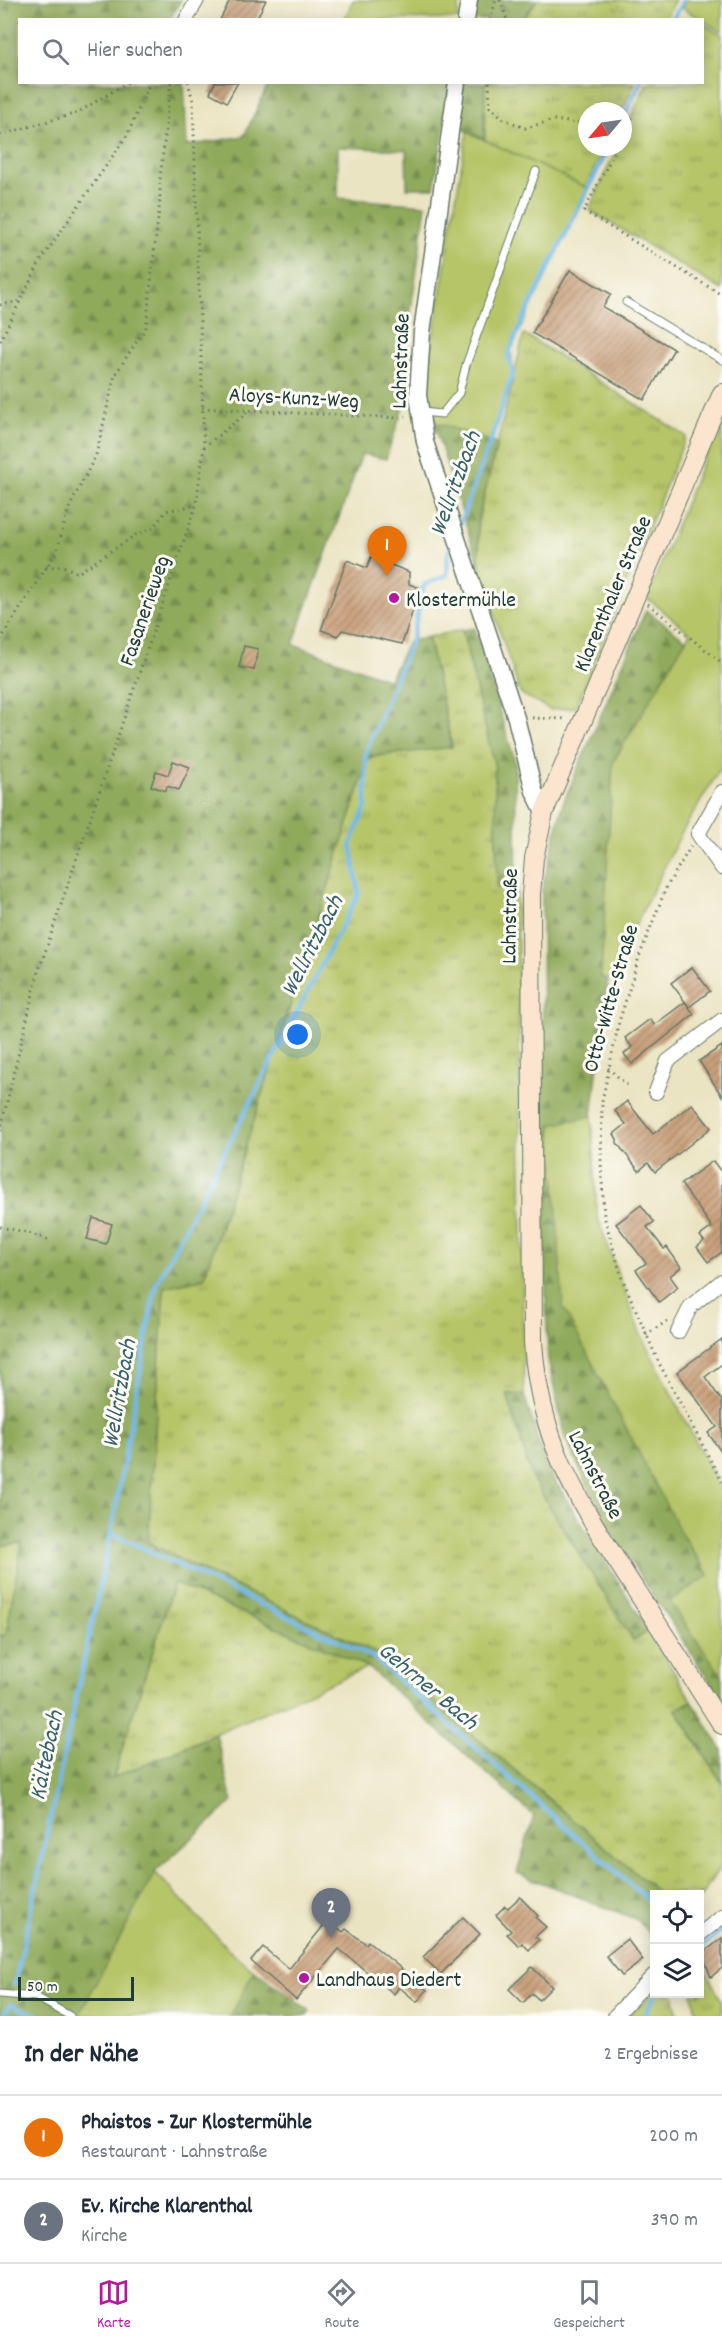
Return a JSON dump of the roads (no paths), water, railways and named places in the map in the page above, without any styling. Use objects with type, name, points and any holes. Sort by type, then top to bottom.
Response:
[{"type":"main road","name":"Klarenthaler Straße","points":[[544,812],[722,393]]},
{"type":"main road","name":"Lahnstraße","points":[[544,812],[534,858],[531,895],[533,1342],[539,1396],[553,1446],[577,1496],[722,1725]]},
{"type":"street","points":[[187,18],[197,0]]},
{"type":"street","points":[[466,18],[469,0]]},
{"type":"street","name":"Lahnstraße","points":[[457,84],[422,332],[419,377],[420,412],[432,464],[516,718],[531,782],[544,812]]},
{"type":"street","points":[[722,792],[698,834],[722,868]]},
{"type":"street","points":[[657,1092],[668,1061],[722,1020]]},
{"type":"street","points":[[678,1332],[691,1306],[722,1281]]},
{"type":"street","points":[[704,1930],[722,1917]]},
{"type":"street","points":[[615,2016],[650,1979]]},
{"type":"lane","points":[[420,412],[442,414],[459,393],[466,365],[536,171]]},
{"type":"lane","points":[[626,302],[722,360]]},
{"type":"lane","points":[[0,1994],[36,1997],[70,2016]]},
{"type":"waterway","name":"Wellritzbach","points":[[674,18],[683,0]]},
{"type":"waterway","name":"Wellritzbach","points":[[631,102],[640,84]]},
{"type":"waterway","name":"Wellritzbach","points":[[458,528],[491,441],[513,372],[508,356],[521,324],[605,156]]},
{"type":"waterway","name":"Wellritzbach","points":[[15,1984],[111,1533],[156,1284],[359,893],[351,844],[366,806],[366,752],[412,639],[424,585],[447,575],[448,554],[453,541]]},
{"type":"waterway","name":"Gehrner Bach","points":[[111,1533],[373,1657],[650,1901]]},
{"type":"waterway","name":"Gehrner Bach","points":[[704,1945],[722,1931]]},
{"type":"waterway","points":[[644,2016],[654,1998]]},
{"type":"waterway","name":"Kältebach","points":[[3,2016],[10,2005],[40,2016]]},
{"type":"place","name":"Phaistos - Zur Klostermühle","points":[[387,576]]},
{"type":"place","name":"Klostermühle","points":[[394,598]]},
{"type":"place","name":"Ev. Kirche Klarenthal","points":[[331,1938]]},
{"type":"place","name":"Landhaus Diedert","points":[[304,1978]]}]
